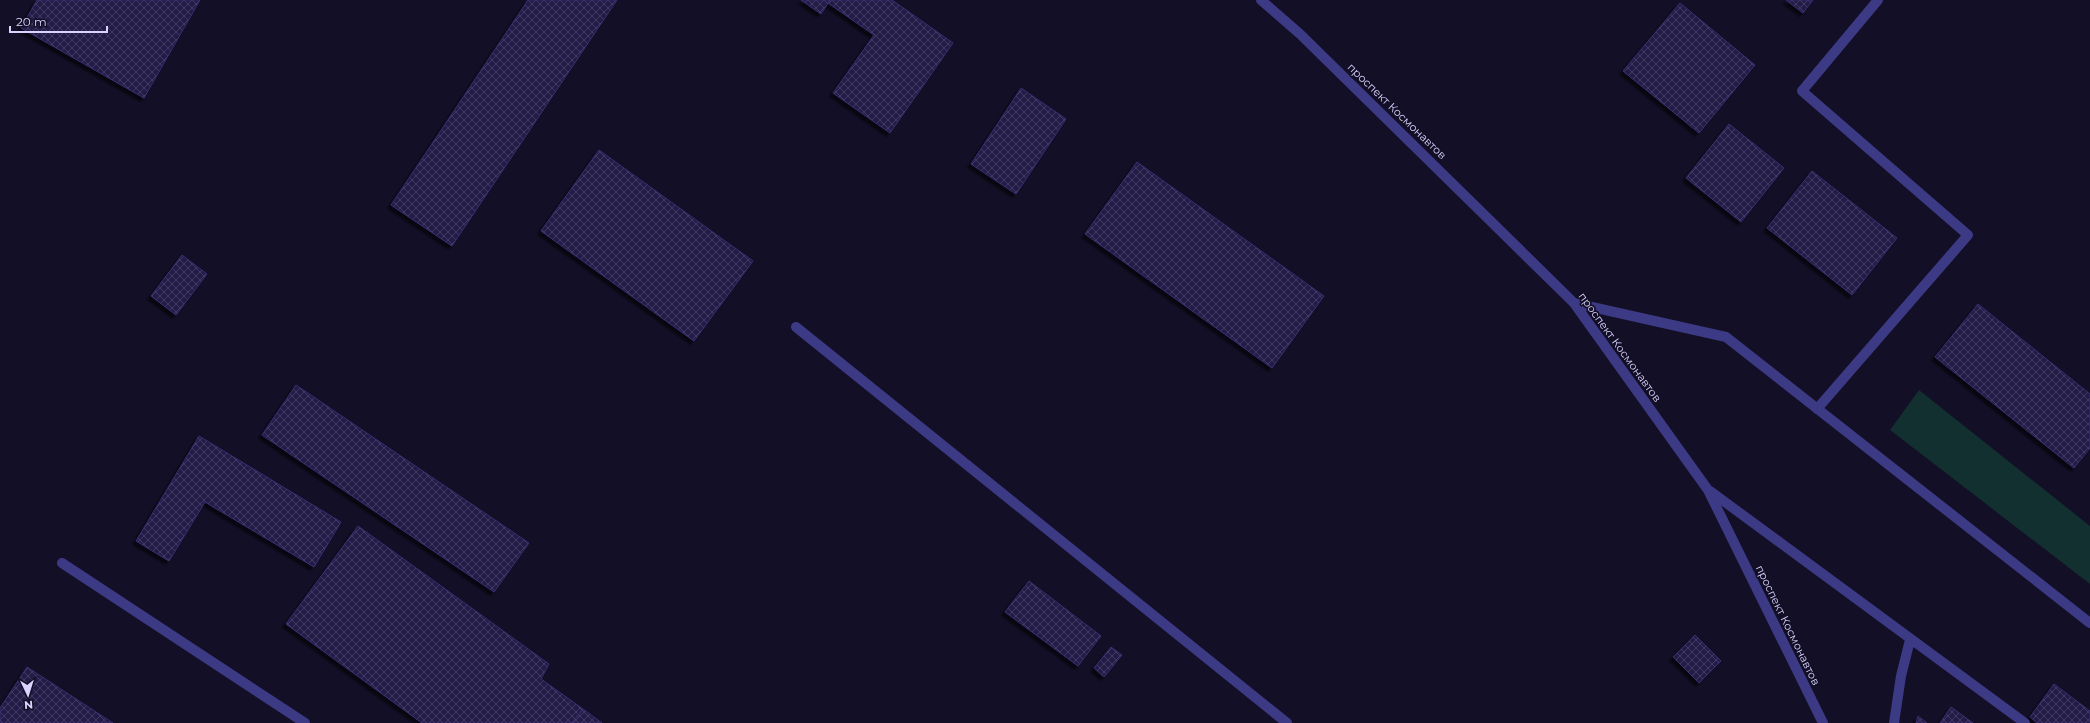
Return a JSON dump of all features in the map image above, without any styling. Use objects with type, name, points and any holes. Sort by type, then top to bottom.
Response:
[{"type":"street","name":"проспект Космонавтов","points":[[1261,0],[1300,34],[1574,303],[1708,490],[1823,723]]},
{"type":"street","points":[[1818,409],[1968,235],[1802,91],[1878,0]]},
{"type":"street","points":[[1574,303],[1726,337],[2090,622]]},
{"type":"street","points":[[796,327],[1287,723]]},
{"type":"street","points":[[1708,490],[1910,640],[2025,723]]},
{"type":"street","points":[[62,563],[305,723]]},
{"type":"street","points":[[1894,723],[1901,676],[1910,640]]},
{"type":"green space","points":[[1919,390],[2090,526],[2090,584],[1890,430]]},
{"type":"building","points":[[37,0],[200,0],[144,98],[21,28]]},
{"type":"building","points":[[528,0],[617,0],[452,246],[391,205]]},
{"type":"building","points":[[801,0],[830,0],[821,14]]},
{"type":"building","points":[[830,0],[892,0],[953,43],[890,133],[833,93],[874,35],[828,3]]},
{"type":"building","points":[[1786,0],[1813,0],[1803,13]]},
{"type":"building","points":[[1680,3],[1755,65],[1699,133],[1623,71]]},
{"type":"building","points":[[1021,88],[1066,119],[1016,194],[971,164]]},
{"type":"building","points":[[1729,124],[1784,168],[1741,222],[1686,178]]},
{"type":"building","points":[[599,150],[753,261],[694,341],[541,231]]},
{"type":"building","points":[[1137,162],[1324,296],[1272,368],[1085,234]]},
{"type":"building","points":[[1812,171],[1897,238],[1852,295],[1767,228]]},
{"type":"building","points":[[182,255],[207,274],[176,315],[151,296]]},
{"type":"building","points":[[1978,304],[2090,394],[2090,448],[2074,468],[1935,357]]},
{"type":"building","points":[[296,385],[529,543],[494,592],[262,435]]},
{"type":"building","points":[[199,436],[341,522],[314,567],[205,502],[169,561],[136,541]]},
{"type":"building","points":[[358,526],[549,664],[541,679],[583,709],[572,723],[422,723],[286,624]]},
{"type":"building","points":[[1029,581],[1101,636],[1078,666],[1005,612]]},
{"type":"building","points":[[1695,635],[1721,661],[1699,683],[1673,657]]},
{"type":"building","points":[[1111,647],[1122,655],[1104,677],[1094,668]]},
{"type":"building","points":[[27,667],[113,723],[0,723],[0,708]]},
{"type":"building","points":[[2054,684],[2090,711],[2090,723],[2037,723],[2030,717]]},
{"type":"building","points":[[1951,707],[1973,723],[1940,723]]},
{"type":"building","points":[[583,709],[602,723],[572,723]]},
{"type":"building","points":[[1918,716],[1927,723],[1916,723]]}]
